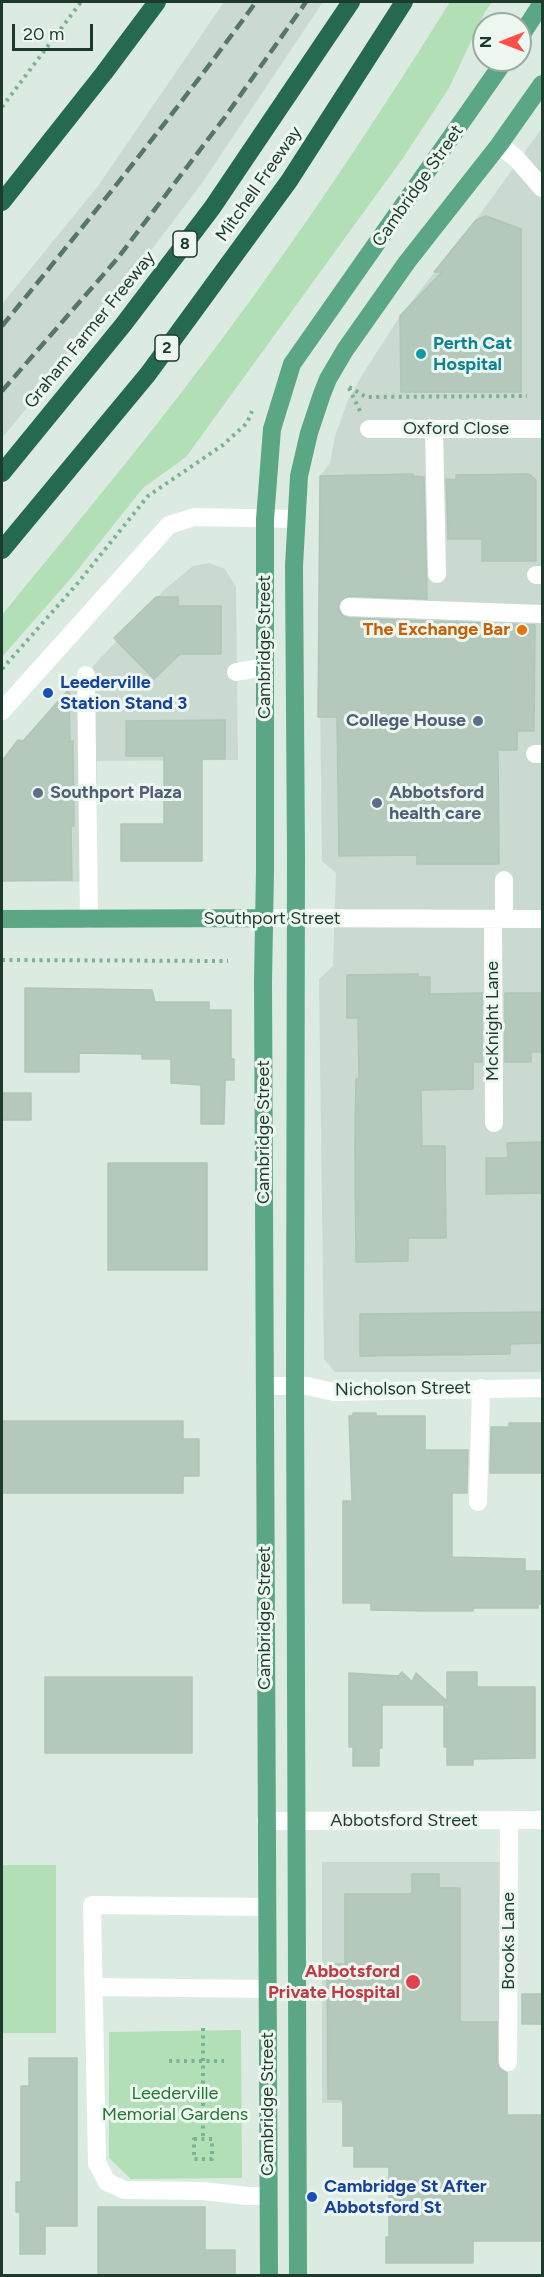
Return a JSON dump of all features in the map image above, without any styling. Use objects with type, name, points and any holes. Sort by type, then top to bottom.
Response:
[{"type":"highway","points":[[2,202],[157,2]]},
{"type":"highway","name":"Graham Farmer Freeway","points":[[2,473],[123,326],[213,208],[351,2]]},
{"type":"highway","name":"Mitchell Freeway","points":[[2,550],[162,355],[289,181],[404,2]]},
{"type":"main road","points":[[532,19],[543,3]]},
{"type":"main road","name":"Cambridge Street","points":[[269,2276],[264,918],[265,519],[272,429],[292,364],[497,72]]},
{"type":"main road","name":"Cambridge Street","points":[[298,2276],[294,566],[300,476],[309,433],[328,379],[362,324],[400,271],[500,145],[543,84]]},
{"type":"main road","name":"Southport Street","points":[[2,919],[264,918]]},
{"type":"street","points":[[500,145],[516,158],[543,188]]},
{"type":"street","name":"Oxford Close","points":[[369,429],[543,429]]},
{"type":"street","points":[[434,429],[437,574]]},
{"type":"street","points":[[2,711],[169,525],[194,517],[296,519]]},
{"type":"street","points":[[349,606],[543,614]]},
{"type":"street","points":[[236,672],[265,667]]},
{"type":"street","points":[[89,687],[89,919]]},
{"type":"street","name":"McKnight Lane","points":[[494,1123],[499,919],[504,880]]},
{"type":"street","name":"Southport Street","points":[[264,918],[543,919]]},
{"type":"street","name":"Nicholson Street","points":[[264,1386],[295,1386],[334,1392],[543,1388]]},
{"type":"street","points":[[477,1503],[481,1388]]},
{"type":"street","name":"Abbotsford Street","points":[[266,1821],[543,1820]]},
{"type":"street","name":"Brooks Lane","points":[[508,2062],[509,1821]]},
{"type":"street","points":[[266,1907],[92,1905],[97,2163],[107,2182],[125,2190],[203,2191],[268,2196]]},
{"type":"street","points":[[94,1987],[267,1989]]},
{"type":"path","points":[[2,107],[81,2]]},
{"type":"path","points":[[349,387],[366,397],[527,396]]},
{"type":"path","points":[[2,669],[77,584],[148,496],[223,445],[247,423],[256,402]]},
{"type":"path","points":[[2,960],[228,961]]},
{"type":"path","points":[[203,2028],[203,2139]]},
{"type":"path","points":[[169,2061],[224,2061]]},
{"type":"path","points":[[194,2139],[203,2139],[212,2139],[212,2159],[194,2159],[194,2139]]},
{"type":"shaded area","points":[[224,2],[323,2],[202,183],[90,331],[2,438],[2,304],[98,186]]},
{"type":"shaded area","points":[[542,128],[542,1372],[335,1372],[324,1359],[319,979],[333,966],[336,873],[322,861],[320,476],[330,463],[335,436],[348,400],[364,372],[400,316],[476,220]]},
{"type":"shaded area","points":[[209,563],[225,569],[236,587],[238,760],[97,761],[96,882],[2,881],[2,764],[164,590],[193,566]]},
{"type":"shaded area","name":"Abbotsford Private Hospital","points":[[322,1862],[504,1862],[504,2102],[322,2103]]},
{"type":"green space","points":[[450,2],[492,2],[485,12],[472,12],[472,39],[449,88],[403,158],[186,457],[143,488],[72,577],[2,657],[2,615],[115,477],[217,346],[287,250]]},
{"type":"green space","points":[[2,1865],[56,1865],[56,2033],[2,2033]]},
{"type":"green space","name":"Leederville Memorial Gardens","points":[[241,2030],[242,2178],[131,2179],[109,2158],[109,2032]]},
{"type":"green space","points":[[3,2036],[3,2189],[2,2189]]},
{"type":"building","points":[[486,216],[521,229],[521,392],[401,392],[400,316],[442,272],[434,272],[476,220]]},
{"type":"building","points":[[413,474],[413,476],[424,477],[427,599],[349,596],[340,601],[338,607],[343,616],[349,618],[535,625],[534,731],[517,731],[517,750],[498,750],[499,864],[417,864],[417,855],[339,856],[337,717],[318,717],[320,476]]},
{"type":"building","points":[[529,474],[536,480],[536,561],[482,561],[482,539],[448,539],[446,479],[456,480],[456,475]]},
{"type":"building","points":[[156,597],[178,597],[178,606],[221,606],[221,654],[180,654],[154,679],[114,638]]},
{"type":"building","name":"Southport Plaza","points":[[69,689],[70,742],[73,741],[72,880],[2,881],[2,761],[18,740],[23,741]]},
{"type":"building","points":[[225,720],[225,759],[202,759],[202,861],[121,861],[121,824],[164,824],[164,756],[126,756],[126,721]]},
{"type":"building","points":[[418,974],[418,977],[430,977],[430,994],[482,993],[482,1062],[473,1062],[473,1089],[421,1090],[422,1146],[445,1146],[446,1238],[408,1238],[408,1261],[356,1262],[355,1145],[356,1079],[359,1079],[358,1018],[347,1018],[347,975]]},
{"type":"building","points":[[25,988],[152,990],[155,1002],[209,1002],[209,1010],[231,1010],[231,1059],[234,1059],[234,1080],[225,1080],[224,1124],[201,1124],[201,1085],[171,1083],[171,1059],[142,1059],[142,1054],[79,1053],[79,1072],[25,1072]]},
{"type":"building","points":[[505,993],[543,993],[542,1052],[531,1052],[531,1062],[505,1062]]},
{"type":"building","points":[[2,1093],[31,1093],[31,1120],[2,1120]]},
{"type":"building","points":[[543,1142],[543,1193],[486,1194],[486,1158],[508,1158],[507,1143]]},
{"type":"building","points":[[108,1163],[207,1163],[207,1270],[108,1270]]},
{"type":"building","points":[[543,1312],[543,1343],[510,1344],[510,1354],[360,1356],[360,1314]]},
{"type":"building","points":[[353,1413],[376,1413],[376,1416],[425,1416],[425,1450],[468,1450],[467,1493],[452,1493],[452,1557],[525,1559],[525,1571],[543,1571],[543,1604],[538,1604],[538,1608],[429,1611],[371,1610],[371,1603],[343,1603],[343,1501],[352,1501],[349,1416],[353,1416]]},
{"type":"building","points":[[2,1421],[183,1421],[183,1439],[199,1439],[199,1476],[183,1476],[183,1493],[2,1493]]},
{"type":"building","points":[[509,1423],[543,1423],[543,1473],[490,1473],[491,1427],[509,1427]]},
{"type":"building","points":[[402,1672],[412,1682],[416,1673],[447,1701],[447,1672],[477,1672],[477,1687],[535,1687],[535,1758],[473,1759],[473,1765],[447,1765],[447,1747],[444,1747],[444,1705],[382,1705],[382,1748],[379,1748],[379,1766],[353,1766],[353,1747],[349,1747],[349,1673],[398,1676]]},
{"type":"building","points":[[45,1677],[192,1677],[192,1753],[45,1753]]},
{"type":"building","points":[[412,1874],[439,1874],[439,1888],[460,1888],[460,2022],[497,2022],[497,2062],[499,2068],[507,2073],[507,2115],[543,2115],[543,2241],[473,2241],[473,2263],[386,2263],[386,2237],[389,2237],[389,2167],[354,2167],[354,2146],[343,2146],[343,2099],[328,2099],[327,1964],[345,1964],[345,1894],[412,1894]]},
{"type":"building","points":[[522,1994],[543,1994],[543,2024],[522,2024]]},
{"type":"building","points":[[29,2058],[77,2058],[77,2226],[45,2226],[45,2254],[20,2254],[20,2212],[16,2212],[16,2182],[21,2182],[21,2086],[29,2086]]},
{"type":"building","points":[[98,2207],[205,2207],[205,2250],[235,2250],[235,2276],[98,2276]]},
{"type":"railway","points":[[2,326],[131,166],[256,2]]},
{"type":"railway","points":[[2,391],[117,259],[225,117],[306,2]]},
{"type":"place","name":"Perth Cat Hospital","points":[[421,354]]},
{"type":"place","name":"The Exchange Bar","points":[[522,630]]},
{"type":"place","name":"Leederville Station Stand 3","points":[[48,693]]},
{"type":"place","name":"College House","points":[[478,721]]},
{"type":"place","name":"Southport Plaza","points":[[38,793]]},
{"type":"place","name":"Abbotsford health care","points":[[377,803]]},
{"type":"place","name":"Abbotsford Private Hospital","points":[[413,1982]]},
{"type":"place","name":"Cambridge St After Abbotsford St","points":[[312,2197]]}]
